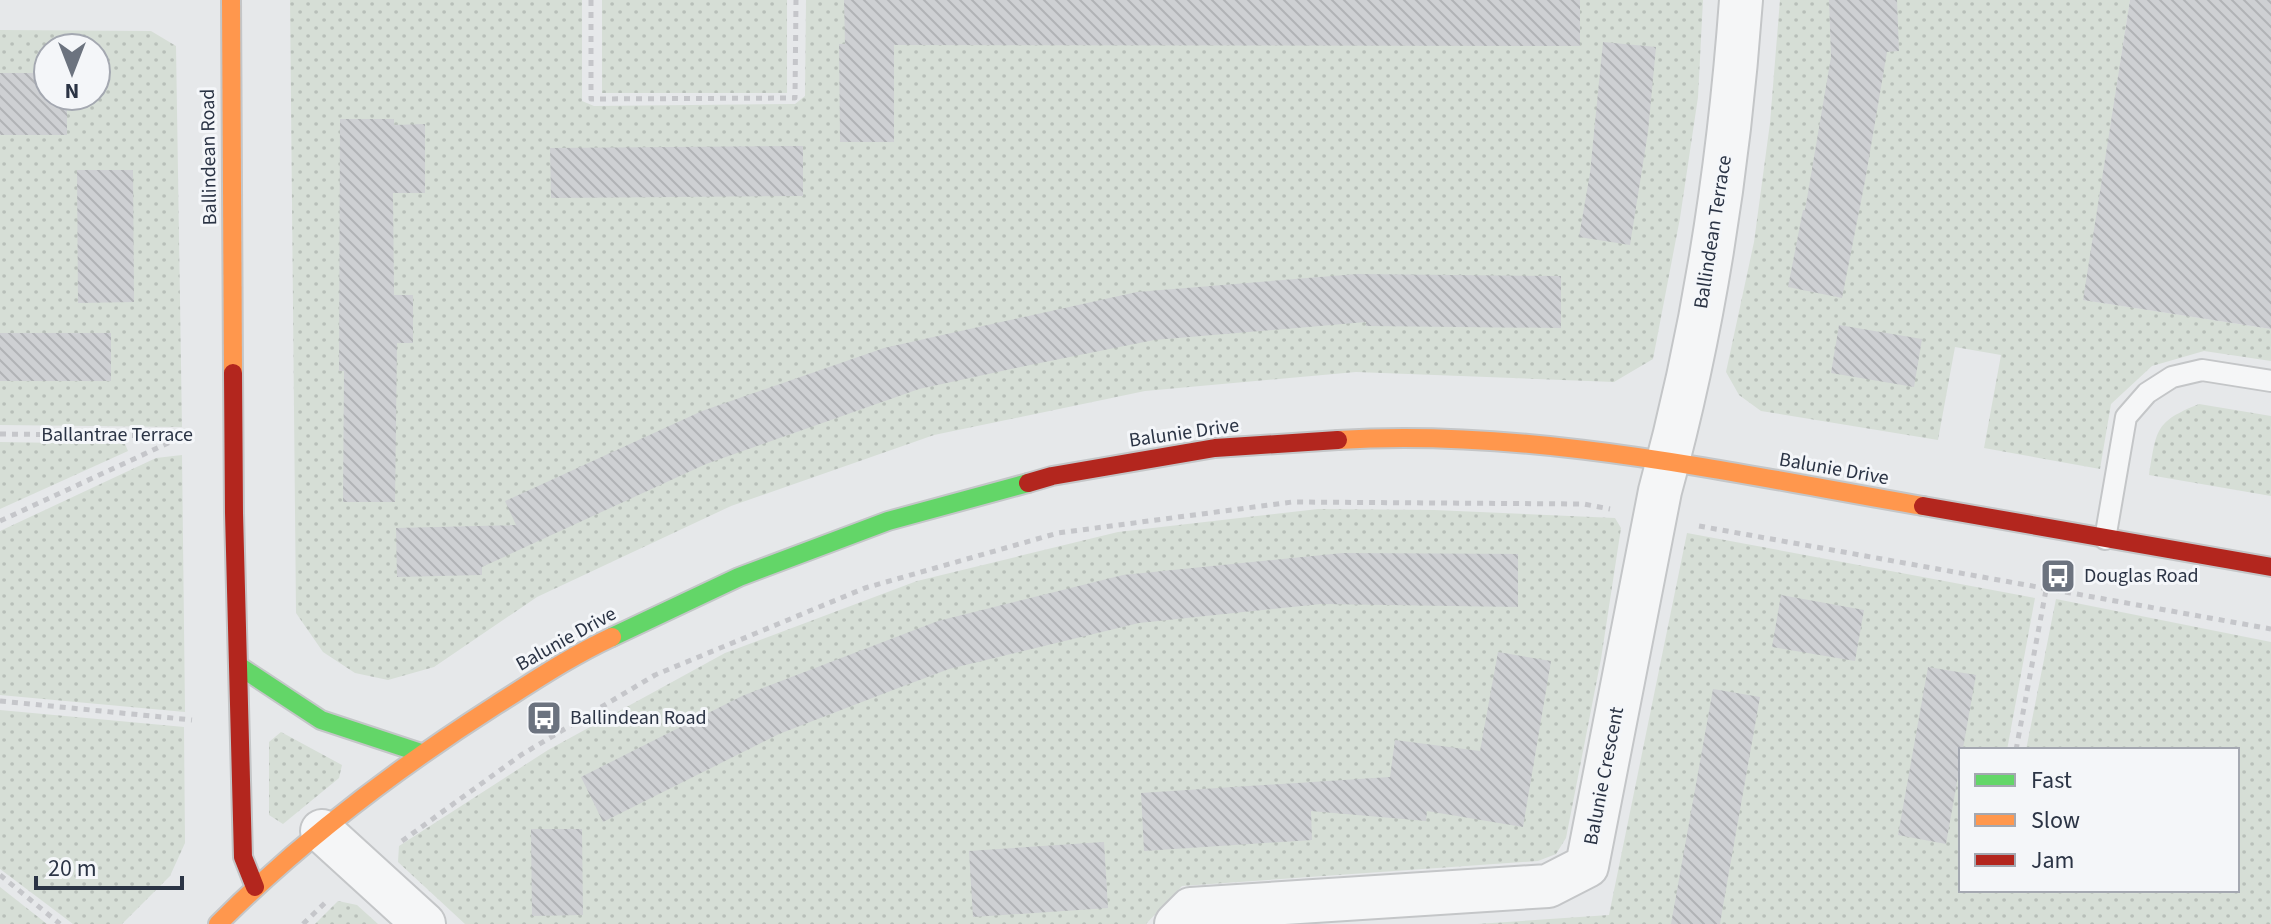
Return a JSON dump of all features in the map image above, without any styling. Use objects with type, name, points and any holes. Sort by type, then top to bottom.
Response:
[{"type":"street","name":"Ballindean Road","points":[[231,0],[234,435],[243,857],[255,887]]},
{"type":"street","name":"Ballindean Terrace","points":[[1668,462],[1717,227],[1741,0]]},
{"type":"street","name":"Balunie Drive","points":[[218,924],[255,887],[421,753],[578,653],[739,577],[888,521],[1052,476],[1215,448],[1375,438],[1527,442],[1668,462],[2271,567]]},
{"type":"street","name":"Balunie Crescent","points":[[1176,924],[1191,909],[1548,886],[1587,866],[1668,462]]},
{"type":"street","points":[[239,666],[321,720],[421,753]]},
{"type":"street","points":[[322,831],[424,924]]},
{"type":"lane","points":[[2105,539],[2126,417],[2147,393],[2172,377],[2202,370],[2271,381]]},
{"type":"path","points":[[591,0],[591,99],[795,98],[796,0]]},
{"type":"path","name":"Ballantrae Terrace","points":[[0,434],[234,435]]},
{"type":"path","points":[[0,521],[184,436]]},
{"type":"path","points":[[303,924],[364,868],[521,755],[655,675],[865,588],[1058,533],[1292,502],[1584,504],[2271,629]]},
{"type":"path","points":[[2016,748],[2057,531]]},
{"type":"path","points":[[0,701],[240,724]]},
{"type":"path","points":[[0,875],[60,924]]},
{"type":"shaded area","points":[[290,0],[582,0],[582,101],[594,106],[795,104],[805,96],[806,0],[1703,0],[1698,97],[1680,218],[1653,359],[1614,382],[1356,372],[1145,391],[934,435],[731,506],[537,597],[434,667],[388,680],[355,673],[323,652],[296,613]]},
{"type":"shaded area","points":[[602,0],[787,0],[787,93],[602,93]]},
{"type":"shaded area","points":[[1780,0],[2130,0],[2084,300],[2271,329],[2271,361],[2204,351],[2152,366],[2111,404],[2100,469],[1984,448],[2001,355],[1955,347],[1938,440],[1761,411],[1739,395],[1726,372],[1754,242],[1770,123]]},
{"type":"shaded area","points":[[0,30],[151,31],[176,46],[182,427],[0,425]]},
{"type":"shaded area","points":[[2199,404],[2271,416],[2271,496],[2149,475],[2160,429],[2173,416]]},
{"type":"shaded area","points":[[0,442],[125,444],[128,451],[0,509]]},
{"type":"shaded area","points":[[182,455],[185,712],[0,695],[0,531],[156,458]]},
{"type":"shaded area","points":[[1318,509],[1434,510],[1615,518],[1621,528],[1601,659],[1566,838],[1556,854],[1538,861],[1182,886],[1146,924],[465,924],[398,862],[399,846],[548,750],[725,653],[917,581],[1118,532]]},
{"type":"shaded area","points":[[1687,533],[2035,598],[2007,748],[1959,748],[1959,892],[2239,892],[2239,748],[2026,748],[2056,599],[2271,642],[2271,924],[1477,924],[1609,915]]},
{"type":"shaded area","points":[[0,710],[184,727],[185,843],[170,876],[122,924],[73,924],[0,869]]},
{"type":"shaded area","points":[[281,732],[342,765],[339,778],[283,824],[269,815],[269,742]]},
{"type":"shaded area","points":[[0,887],[47,924],[0,924]]},
{"type":"shaded area","points":[[338,901],[357,905],[378,924],[315,924]]},
{"type":"building","points":[[844,0],[1580,0],[1580,46],[894,45],[894,142],[840,142],[839,44],[845,44]]},
{"type":"building","points":[[1829,0],[1897,0],[1899,51],[1887,52],[1842,298],[1788,287],[1805,210],[1831,57]]},
{"type":"building","points":[[2130,0],[2271,0],[2271,329],[2083,300]]},
{"type":"building","points":[[1603,42],[1656,47],[1648,132],[1630,245],[1579,237],[1590,173]]},
{"type":"building","points":[[0,73],[32,73],[32,112],[67,112],[67,135],[0,135]]},
{"type":"building","points":[[340,119],[394,119],[394,125],[425,124],[425,193],[393,193],[394,295],[413,295],[413,343],[397,343],[395,502],[343,502],[344,371],[339,371]]},
{"type":"building","points":[[803,146],[803,196],[551,198],[550,148]]},
{"type":"building","points":[[77,170],[133,170],[134,302],[78,303]]},
{"type":"building","points":[[1357,274],[1561,276],[1561,328],[1366,326],[1366,322],[1154,340],[1030,365],[919,389],[706,464],[482,567],[482,575],[397,577],[396,528],[516,525],[505,501],[702,411],[884,348],[1137,292]]},
{"type":"building","points":[[1839,325],[1922,339],[1914,387],[1831,373]]},
{"type":"building","points":[[0,333],[111,333],[111,381],[0,381]]},
{"type":"building","points":[[1343,553],[1518,554],[1518,607],[1321,604],[1139,623],[949,669],[779,734],[603,822],[581,777],[742,696],[938,621],[1123,575]]},
{"type":"building","points":[[1781,595],[1864,610],[1855,661],[1772,647]]},
{"type":"building","points":[[1498,652],[1551,661],[1523,827],[1427,811],[1426,821],[1311,811],[1312,840],[1144,851],[1141,793],[1390,777],[1395,740],[1480,751]]},
{"type":"building","points":[[1928,667],[1976,675],[1963,748],[1959,748],[1959,771],[1946,844],[1898,835]]},
{"type":"building","points":[[1713,689],[1760,697],[1720,924],[1671,924]]},
{"type":"building","points":[[531,829],[582,829],[583,915],[532,916]]},
{"type":"building","points":[[1104,842],[1108,908],[973,917],[969,851]]},
{"type":"traffic: fast","points":[[612,637],[739,577],[888,521],[1028,483]]},
{"type":"traffic: fast","points":[[239,666],[321,720],[421,753]]},
{"type":"traffic: slow","points":[[231,0],[233,373]]},
{"type":"traffic: slow","points":[[1338,440],[1412,438],[1559,447],[1705,467],[1923,506]]},
{"type":"traffic: slow","points":[[218,924],[316,835],[387,780],[524,687],[612,637]]},
{"type":"traffic: jam","points":[[233,373],[243,857],[255,887]]},
{"type":"traffic: jam","points":[[1028,483],[1052,476],[1215,448],[1338,440]]},
{"type":"traffic: jam","points":[[1923,506],[2271,567]]},
{"type":"place","name":"Douglas Road","points":[[2058,576]]},
{"type":"place","name":"Ballindean Road","points":[[544,718]]}]
